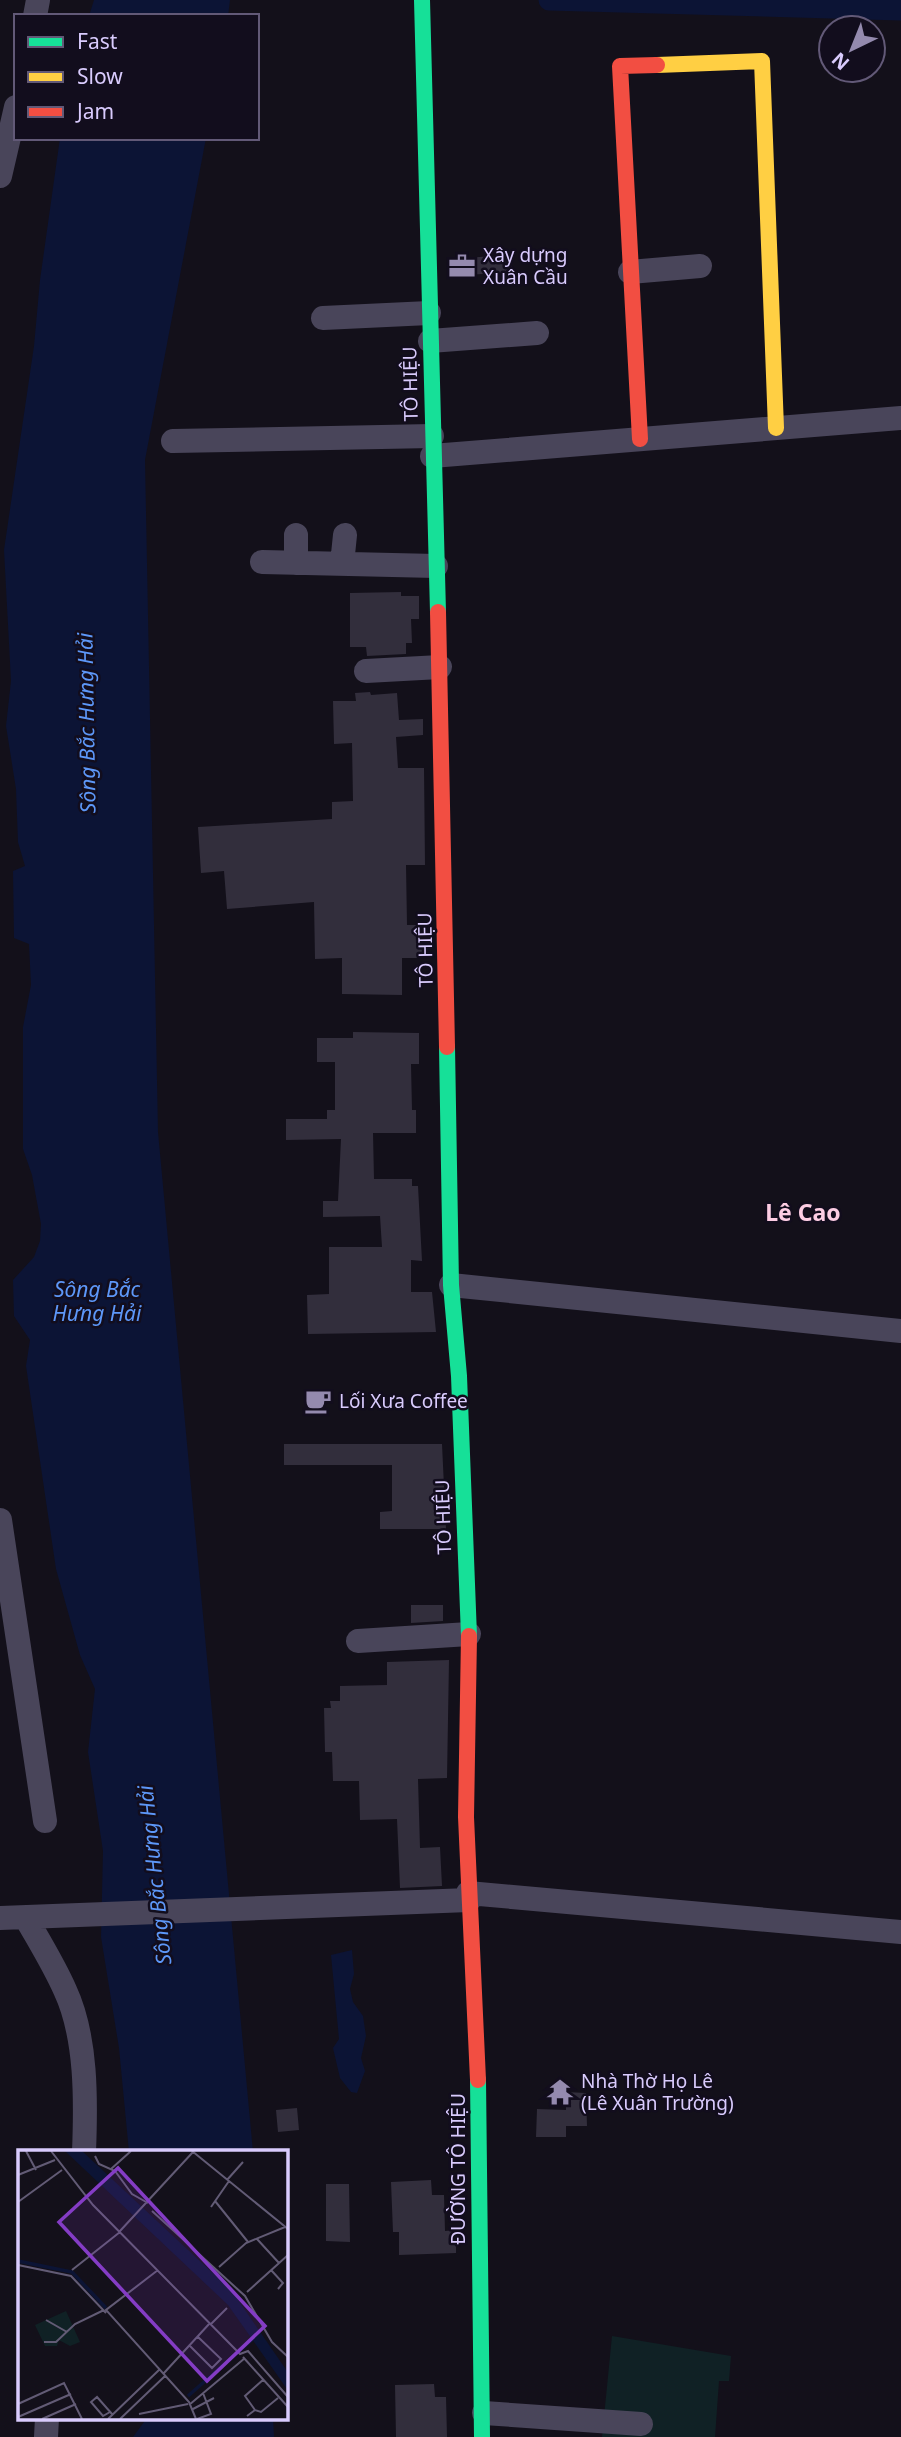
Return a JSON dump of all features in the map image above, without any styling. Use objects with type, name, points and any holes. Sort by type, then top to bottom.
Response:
[{"type":"main road","name":"TÔ HIỆU","points":[[422,0],[440,667],[451,1284],[459,1377],[470,1634],[466,1817],[468,1896]]},
{"type":"main road","points":[[640,439],[620,66],[762,61],[776,428]]},
{"type":"main road","name":"ĐƯỜNG TÔ HIỆU","points":[[468,1896],[478,2056],[479,2252],[484,2322],[481,2385],[483,2425]]},
{"type":"street","points":[[0,176],[14,116]]},
{"type":"street","points":[[629,272],[699,266]]},
{"type":"street","points":[[323,318],[429,313]]},
{"type":"street","points":[[430,341],[537,333]]},
{"type":"street","points":[[173,441],[432,446],[640,439],[901,418]]},
{"type":"street","points":[[296,535],[296,563]]},
{"type":"street","points":[[342,564],[345,535]]},
{"type":"street","points":[[262,562],[436,566]]},
{"type":"street","points":[[366,671],[440,667]]},
{"type":"street","points":[[451,1284],[901,1331]]},
{"type":"street","points":[[0,1520],[45,1821]]},
{"type":"street","points":[[358,1641],[470,1634]]},
{"type":"street","points":[[0,1918],[468,1896],[901,1931]]},
{"type":"street","points":[[26,1918],[67,1992],[78,2034],[85,2111],[84,2150]]},
{"type":"street","points":[[483,2425],[641,2424]]},
{"type":"shaded area","points":[[612,2336],[731,2356],[729,2381],[719,2381],[715,2437],[602,2437]]},
{"type":"water","points":[[94,0],[230,0],[228,14],[90,14]]},
{"type":"water","name":"Sông Bắc Hưng Hải","points":[[60,140],[206,140],[145,460],[158,1132],[253,2150],[129,2150],[119,2048],[101,1937],[103,1851],[88,1752],[95,1689],[80,1655],[56,1569],[26,1366],[30,1340],[14,1316],[13,1280],[34,1257],[40,1241],[41,1224],[32,1175],[23,1149],[23,1027],[31,985],[29,944],[14,938],[13,871],[25,866],[18,842],[16,789],[6,726],[11,681],[4,550],[34,346],[40,280]]},
{"type":"water","points":[[352,1950],[354,1974],[350,1989],[353,2002],[363,2016],[366,2036],[361,2058],[365,2071],[357,2093],[351,2092],[340,2078],[333,2048],[339,2039],[331,1955]]},
{"type":"water","points":[[146,2420],[273,2420],[274,2437],[133,2437]]},
{"type":"building","points":[[511,255],[512,272],[450,276],[449,259]]},
{"type":"building","points":[[401,592],[401,596],[419,596],[419,619],[411,619],[412,643],[406,643],[406,654],[367,656],[366,647],[350,647],[350,593]]},
{"type":"building","points":[[370,692],[371,695],[397,693],[399,720],[423,719],[423,735],[396,737],[398,768],[424,768],[425,865],[406,865],[407,925],[426,925],[427,958],[402,958],[402,995],[342,994],[342,958],[315,959],[314,902],[227,909],[224,871],[201,873],[198,827],[332,819],[332,802],[353,801],[352,743],[334,744],[333,701],[356,701],[355,693]]},
{"type":"building","points":[[353,1032],[419,1033],[419,1064],[411,1064],[412,1110],[416,1110],[416,1133],[373,1133],[374,1179],[412,1179],[412,1186],[418,1186],[422,1261],[411,1260],[411,1292],[432,1292],[436,1332],[308,1334],[307,1295],[329,1294],[329,1247],[382,1247],[380,1216],[323,1217],[323,1201],[338,1201],[341,1139],[286,1140],[286,1119],[327,1119],[327,1110],[335,1110],[335,1062],[317,1062],[317,1038],[353,1038]]},
{"type":"building","points":[[284,1444],[442,1444],[446,1529],[380,1529],[380,1512],[392,1511],[392,1465],[284,1465]]},
{"type":"building","points":[[411,1605],[443,1605],[443,1621],[411,1623]]},
{"type":"building","points":[[449,1660],[447,1778],[418,1779],[420,1848],[440,1847],[442,1886],[400,1888],[397,1819],[360,1820],[359,1781],[333,1781],[332,1752],[325,1752],[324,1708],[331,1708],[330,1701],[340,1701],[340,1686],[387,1685],[387,1662]]},
{"type":"building","points":[[566,2092],[586,2093],[587,2126],[566,2126],[566,2137],[536,2137],[537,2109],[566,2110]]},
{"type":"building","points":[[297,2108],[299,2130],[278,2132],[276,2110]]},
{"type":"building","points":[[431,2180],[432,2195],[444,2195],[445,2231],[456,2230],[456,2253],[399,2255],[399,2232],[393,2232],[391,2182]]},
{"type":"building","points":[[326,2184],[349,2184],[350,2242],[326,2241]]},
{"type":"building","points":[[434,2384],[435,2397],[446,2397],[447,2437],[396,2437],[395,2385]]},
{"type":"waterway","points":[[549,0],[901,10]]},
{"type":"traffic: fast","points":[[422,0],[438,612]]},
{"type":"traffic: fast","points":[[447,1047],[451,1285],[459,1376],[469,1636]]},
{"type":"traffic: fast","points":[[478,2080],[482,2437]]},
{"type":"traffic: slow","points":[[657,65],[762,61],[776,428]]},
{"type":"traffic: jam","points":[[640,439],[620,66],[657,65]]},
{"type":"traffic: jam","points":[[438,612],[447,1047]]},
{"type":"traffic: jam","points":[[469,1636],[466,1817],[478,2080]]},
{"type":"place","name":"Xây dựng Xuân Cầu","points":[[462,266]]},
{"type":"place","name":"Lối Xưa Coffee","points":[[318,1401]]},
{"type":"place","name":"Nhà Thờ Họ Lê (Lê Xuân Trường)","points":[[560,2092]]},
{"type":"district","name":"Lê Cao","points":[[803,1213]]}]
